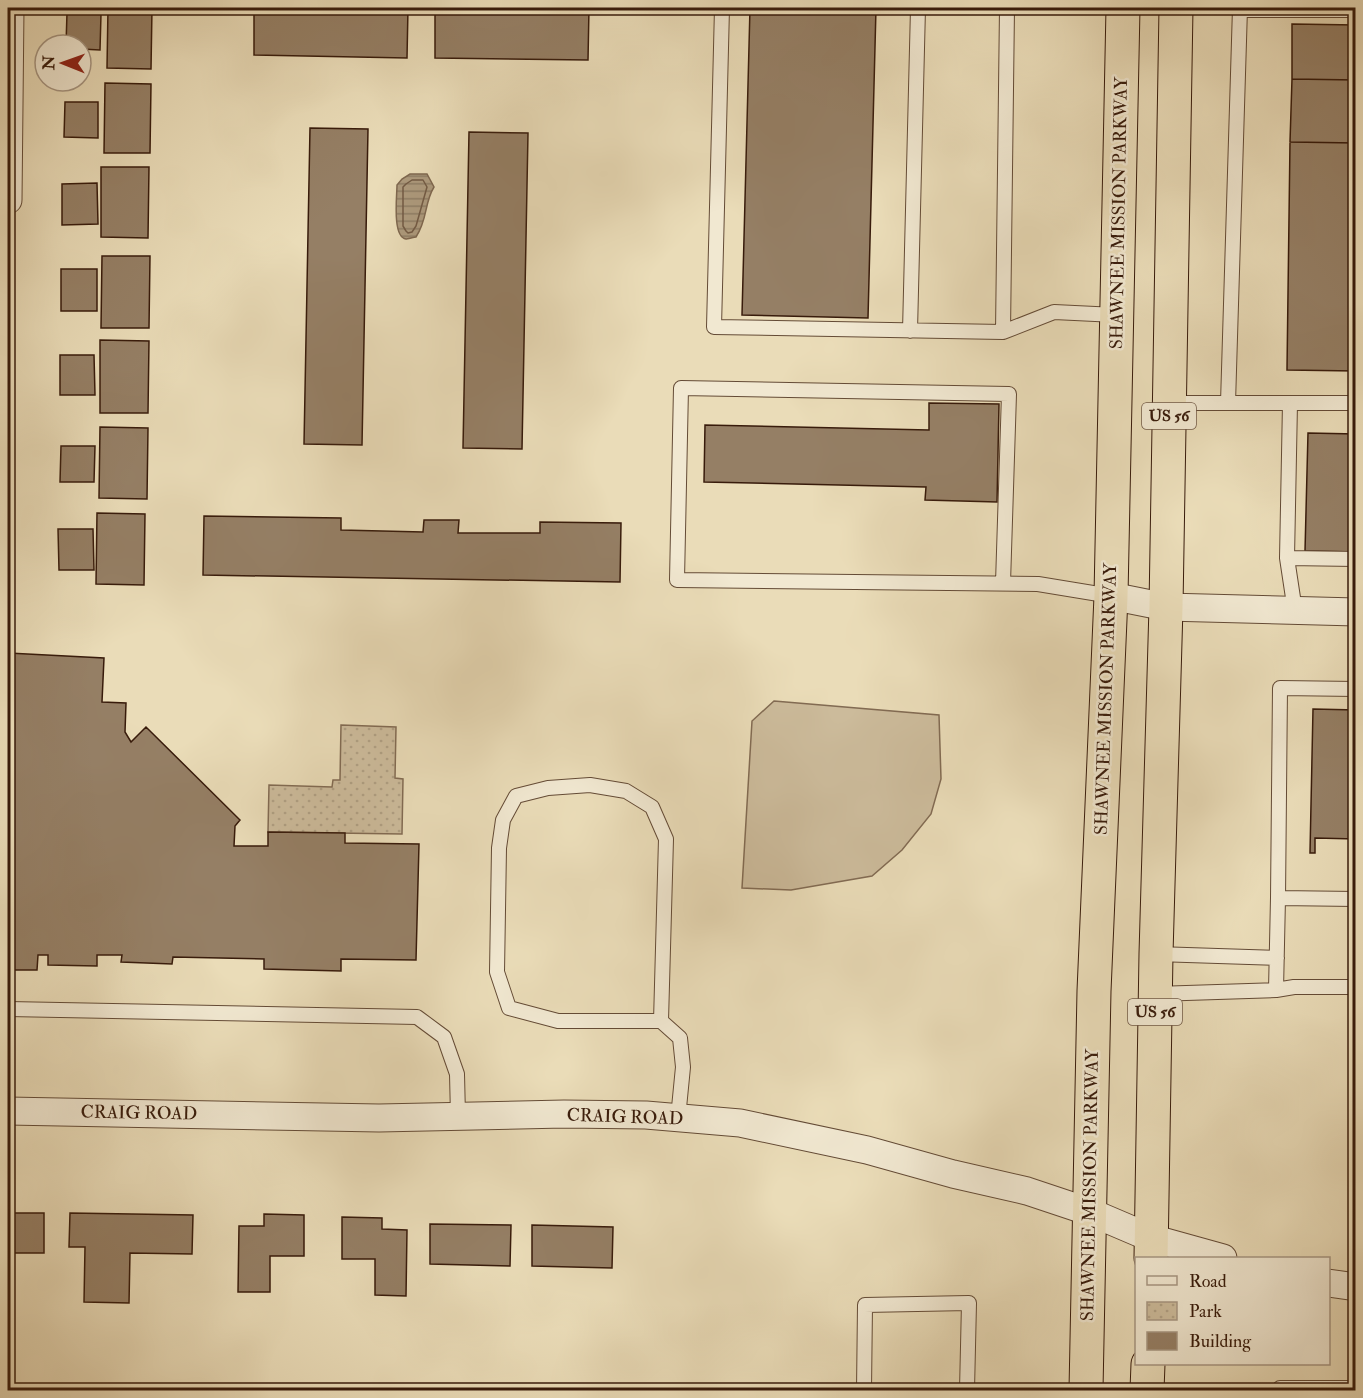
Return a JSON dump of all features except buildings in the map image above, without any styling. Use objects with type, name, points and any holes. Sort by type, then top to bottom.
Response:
[{"type":"highway","name":"SHAWNEE MISSION PARKWAY","points":[[1086,1390],[1094,992],[1111,596],[1123,8]]},
{"type":"highway","name":"US 56","points":[[1151,1248],[1155,994],[1166,608],[1176,8]]},
{"type":"highway","points":[[1147,1390],[1148,1365]]},
{"type":"street","points":[[8,200],[10,8]]},
{"type":"street","points":[[1111,596],[1166,608],[1356,612]]},
{"type":"street","name":"CRAIG ROAD","points":[[8,1111],[379,1118],[564,1114],[646,1115],[740,1123],[867,1150],[953,1174],[1027,1191],[1090,1212],[1151,1248],[1216,1257]]},
{"type":"street","points":[[1330,1283],[1356,1287]]},
{"type":"lane","points":[[722,8],[714,327],[1003,332],[1054,312],[1116,315]]},
{"type":"lane","points":[[910,331],[918,8]]},
{"type":"lane","points":[[1003,332],[1007,8]]},
{"type":"lane","points":[[1228,404],[1240,9],[1356,10]]},
{"type":"lane","points":[[1003,583],[1009,394],[681,388],[676,580],[1038,584],[1111,596]]},
{"type":"lane","points":[[1169,403],[1356,403]]},
{"type":"lane","points":[[1290,403],[1287,558],[1295,610]]},
{"type":"lane","points":[[1287,558],[1356,559]]},
{"type":"lane","points":[[1276,990],[1280,688],[1356,689]]},
{"type":"lane","points":[[661,1021],[666,839],[652,807],[627,791],[590,785],[548,788],[516,796],[503,820],[499,848],[496,972],[509,1008],[558,1021],[661,1021],[680,1038],[683,1067],[678,1118]]},
{"type":"lane","points":[[1278,898],[1356,899]]},
{"type":"lane","points":[[1156,954],[1277,958]]},
{"type":"lane","points":[[1155,994],[1276,990],[1294,987],[1356,987]]},
{"type":"lane","points":[[8,1010],[417,1017],[444,1037],[457,1074],[458,1116]]},
{"type":"lane","points":[[864,1390],[866,1305],[969,1303],[967,1390]]},
{"type":"lane","points":[[1280,1390],[1280,1388],[1356,1388]]},
{"type":"green space","points":[[774,701],[939,715],[941,779],[931,814],[902,850],[872,876],[791,890],[742,888],[752,721]]},
{"type":"green space","points":[[341,725],[396,727],[395,778],[403,779],[402,834],[268,832],[269,785],[332,787],[333,780],[340,780]]},
{"type":"water","points":[[410,174],[427,174],[434,187],[420,230],[416,237],[406,239],[402,237],[397,224],[397,185]]}]
